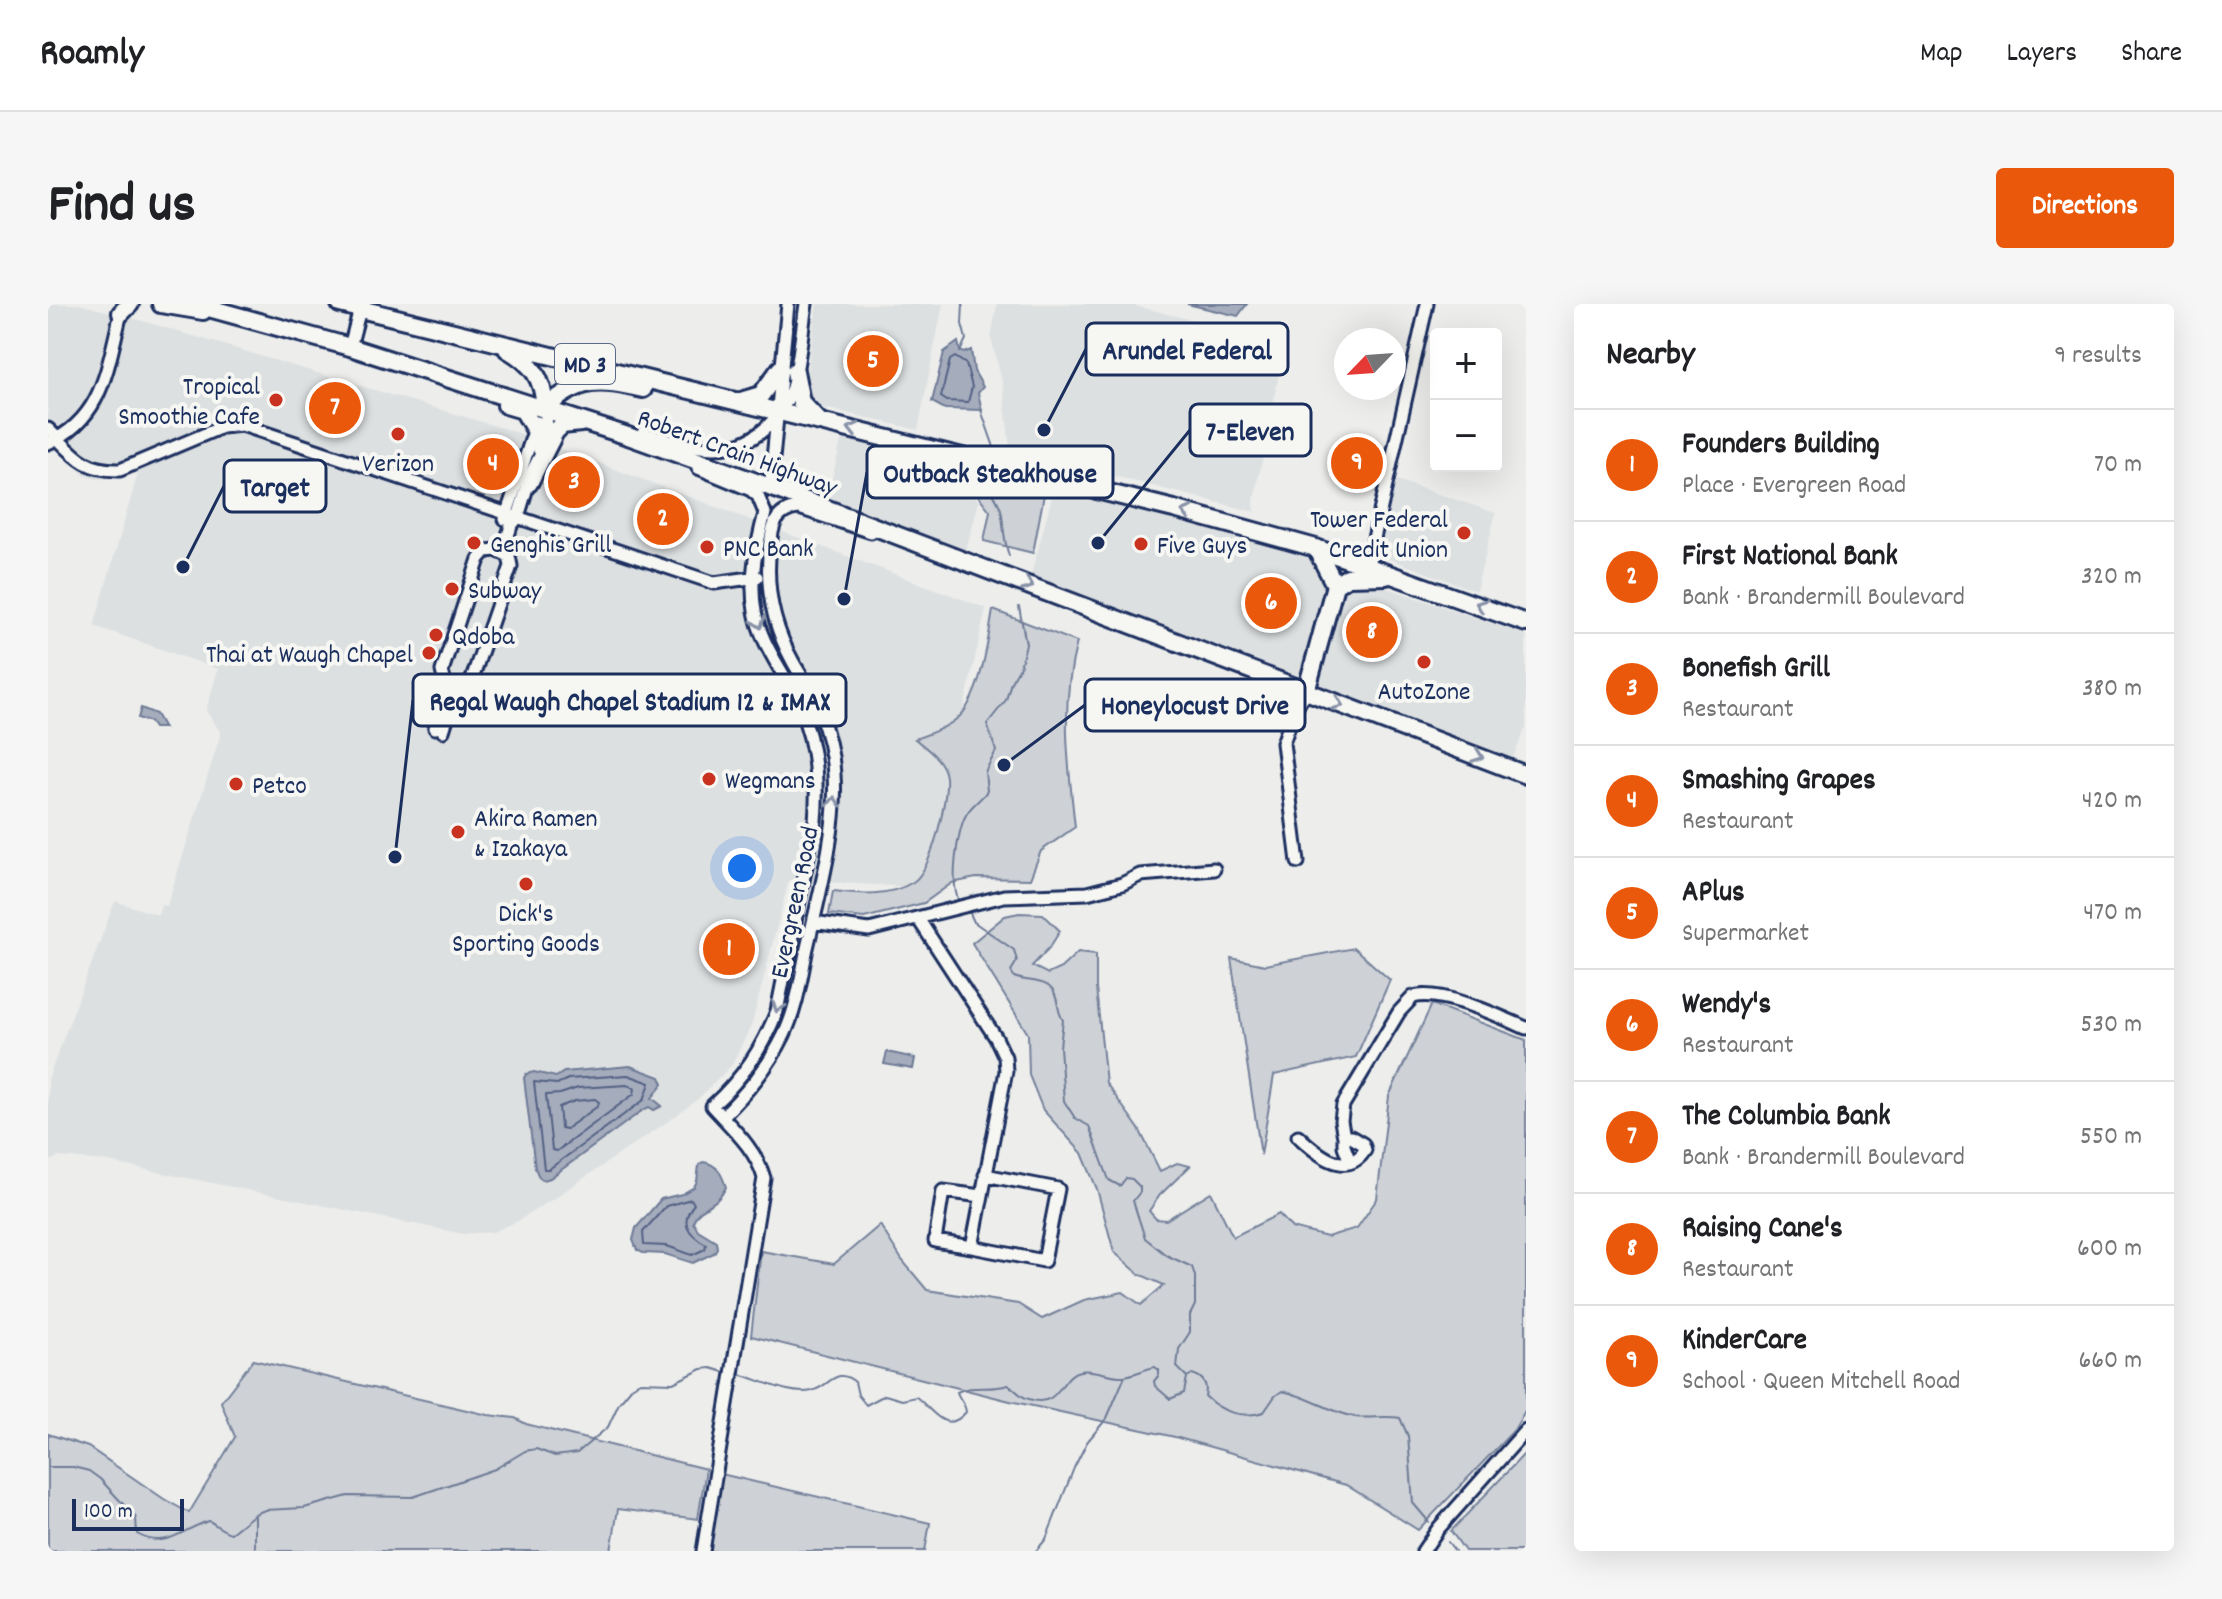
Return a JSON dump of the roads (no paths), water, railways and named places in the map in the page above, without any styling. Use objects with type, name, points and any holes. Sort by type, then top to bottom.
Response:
[{"type":"highway","points":[[161,304],[240,316]]},
{"type":"highway","name":"Robert Crain Highway","points":[[194,304],[350,347],[628,436],[770,487],[1526,775]]},
{"type":"highway","name":"Robert Crain Highway","points":[[340,304],[360,306],[1174,509],[1316,548],[1526,623]]},
{"type":"highway","points":[[492,341],[522,357],[535,372],[544,388],[545,408]]},
{"type":"highway","points":[[389,359],[448,385],[523,410],[533,427]]},
{"type":"highway","points":[[545,408],[573,387],[604,381],[682,398],[738,401],[761,395],[788,370],[798,394],[819,421]]},
{"type":"highway","points":[[529,483],[555,432],[562,425],[595,425]]},
{"type":"highway","points":[[1306,692],[1335,585],[1316,548]]},
{"type":"highway","points":[[1335,585],[1354,576],[1397,575]]},
{"type":"street","points":[[595,425],[643,433],[699,449],[726,448],[746,442],[765,429],[787,401],[788,304]]},
{"type":"street","points":[[788,370],[806,304]]},
{"type":"street","points":[[1368,565],[1427,304]]},
{"type":"street","points":[[350,347],[360,306]]},
{"type":"street","points":[[48,453],[53,441],[91,412],[123,307]]},
{"type":"street","points":[[500,551],[505,512],[533,427],[545,408]]},
{"type":"street","points":[[500,551],[518,517],[547,426],[545,408]]},
{"type":"street","name":"Evergreen Road","points":[[703,1551],[764,1178],[760,1163],[751,1150],[712,1106],[752,1063],[766,1040],[777,1011],[815,821],[818,789],[811,738],[791,689],[765,643],[755,611],[753,577],[770,487],[772,445],[778,412]]},
{"type":"street","points":[[48,429],[53,441],[92,468],[120,470],[222,427],[242,425],[714,583],[768,577]]},
{"type":"street","points":[[628,436],[751,490],[758,496],[765,513]]},
{"type":"street","name":"Evergreen Road","points":[[722,1117],[748,1091],[785,1033],[813,922],[834,812],[834,773],[827,733],[819,708],[784,644],[771,603],[768,577],[774,522],[788,509],[799,508],[933,550]]},
{"type":"street","points":[[486,551],[500,551],[509,556],[511,566],[472,679],[467,686],[452,688],[442,677],[442,671],[479,559],[486,551]]},
{"type":"street","points":[[439,730],[452,688]]},
{"type":"street","points":[[1298,862],[1283,743],[1295,709],[1306,692]]},
{"type":"street","points":[[813,922],[869,930],[919,920],[1004,896],[1087,893],[1122,884],[1140,875],[1214,869]]},
{"type":"street","points":[[919,920],[996,1038],[1005,1057],[1006,1071],[972,1247]]},
{"type":"street","points":[[1350,1162],[1344,1146],[1343,1105],[1399,1012],[1413,997],[1433,995],[1526,1028]]},
{"type":"street","points":[[1298,1136],[1326,1160],[1340,1163],[1356,1160],[1365,1150],[1357,1139],[1344,1137]]},
{"type":"street","points":[[981,1196],[943,1191],[935,1241],[1044,1261],[1058,1189],[985,1175]]},
{"type":"street","points":[[1423,1551],[1438,1529],[1526,1430]]},
{"type":"water","points":[[1187,304],[1247,304],[1238,316]]},
{"type":"water","points":[[958,342],[960,351],[971,350],[974,371],[983,387],[978,393],[982,410],[945,409],[932,402],[944,352]]},
{"type":"water","points":[[141,708],[156,714],[164,728],[154,728],[150,722],[138,718]]},
{"type":"water","points":[[887,1052],[915,1058],[913,1069],[884,1064]]},
{"type":"water","points":[[630,1066],[660,1077],[663,1084],[652,1098],[662,1106],[643,1110],[550,1178],[544,1180],[539,1177],[535,1168],[526,1074],[534,1072],[556,1077],[564,1072]]},
{"type":"water","points":[[703,1162],[716,1168],[726,1187],[717,1199],[699,1212],[693,1222],[698,1230],[716,1241],[714,1253],[693,1263],[665,1254],[637,1250],[633,1240],[636,1228],[661,1199],[682,1194],[694,1187],[699,1165]]},
{"type":"waterway","points":[[960,352],[966,339],[962,324],[963,304]]},
{"type":"waterway","points":[[981,410],[995,450]]},
{"type":"waterway","points":[[990,477],[991,489],[1001,510],[1009,556]]},
{"type":"waterway","points":[[960,902],[955,885],[960,833],[968,811],[987,791],[985,772],[996,751],[987,724],[1006,700],[1026,644],[1019,607]]},
{"type":"waterway","points":[[968,909],[974,922],[1014,950],[1017,961],[1011,971],[1014,977],[1043,983],[1052,990],[1063,1020],[1060,1047],[1064,1101],[1075,1118],[1089,1126],[1109,1180],[1120,1186],[1126,1178],[1132,1179],[1140,1187],[1133,1201],[1145,1238],[1166,1255],[1192,1267],[1195,1305],[1190,1315],[1190,1332],[1179,1349],[1177,1367],[1186,1376]]},
{"type":"waterway","points":[[739,1374],[803,1392],[818,1389],[843,1376],[855,1382],[858,1395],[866,1405],[885,1395],[902,1400],[916,1397],[939,1418],[951,1422],[966,1412],[957,1392],[1008,1385],[1026,1398],[1047,1400],[1073,1374],[1085,1370],[1124,1376],[1155,1367],[1159,1370],[1155,1386],[1170,1399],[1184,1393],[1187,1377],[1192,1374],[1204,1382],[1205,1396],[1211,1402],[1240,1414],[1264,1412],[1282,1391],[1355,1417],[1400,1418],[1408,1436],[1413,1503],[1429,1522]]},
{"type":"waterway","points":[[48,1467],[73,1467],[89,1471],[136,1518],[137,1534],[148,1539],[166,1539],[209,1521],[231,1533],[265,1510],[304,1508],[348,1496],[413,1497],[495,1469],[525,1451],[536,1449],[555,1456],[577,1453],[608,1427],[619,1403],[640,1382],[673,1383],[702,1369],[724,1372]]},
{"type":"waterway","points":[[1036,1551],[1046,1539],[1087,1442],[1107,1418],[1125,1376]]},
{"type":"waterway","points":[[255,1516],[255,1551]]},
{"type":"waterway","points":[[1448,1542],[1455,1551]]},
{"type":"place","name":"APlus","points":[[873,361]]},
{"type":"place","name":"Tropical Smoothie Cafe","points":[[276,400]]},
{"type":"place","name":"The Columbia Bank","points":[[335,408]]},
{"type":"place","name":"Arundel Federal","points":[[1044,430]]},
{"type":"place","name":"Verizon","points":[[398,434]]},
{"type":"place","name":"KinderCare","points":[[1357,463]]},
{"type":"place","name":"Smashing Grapes","points":[[493,464]]},
{"type":"place","name":"Bonefish Grill","points":[[574,482]]},
{"type":"place","name":"First National Bank","points":[[663,519]]},
{"type":"place","name":"Tower Federal Credit Union","points":[[1464,533]]},
{"type":"place","name":"Genghis Grill","points":[[474,543]]},
{"type":"place","name":"7-Eleven","points":[[1098,543]]},
{"type":"place","name":"Five Guys","points":[[1141,544]]},
{"type":"place","name":"PNC Bank","points":[[707,547]]},
{"type":"place","name":"Target","points":[[183,567]]},
{"type":"place","name":"Subway","points":[[452,589]]},
{"type":"place","name":"Outback Steakhouse","points":[[844,599]]},
{"type":"place","name":"Wendy's","points":[[1271,603]]},
{"type":"place","name":"Raising Cane's","points":[[1372,632]]},
{"type":"place","name":"Qdoba","points":[[436,635]]},
{"type":"place","name":"Thai at Waugh Chapel","points":[[429,653]]},
{"type":"place","name":"AutoZone","points":[[1424,662]]},
{"type":"place","name":"Honeylocust Drive","points":[[1004,765]]},
{"type":"place","name":"Wegmans","points":[[709,779]]},
{"type":"place","name":"Petco","points":[[236,784]]},
{"type":"place","name":"Akira Ramen & Izakaya","points":[[458,832]]},
{"type":"place","name":"Regal Waugh Chapel Stadium 12 & IMAX","points":[[395,857]]},
{"type":"place","name":"Dick's Sporting Goods","points":[[526,884]]},
{"type":"place","name":"Founders Building","points":[[729,949]]}]
